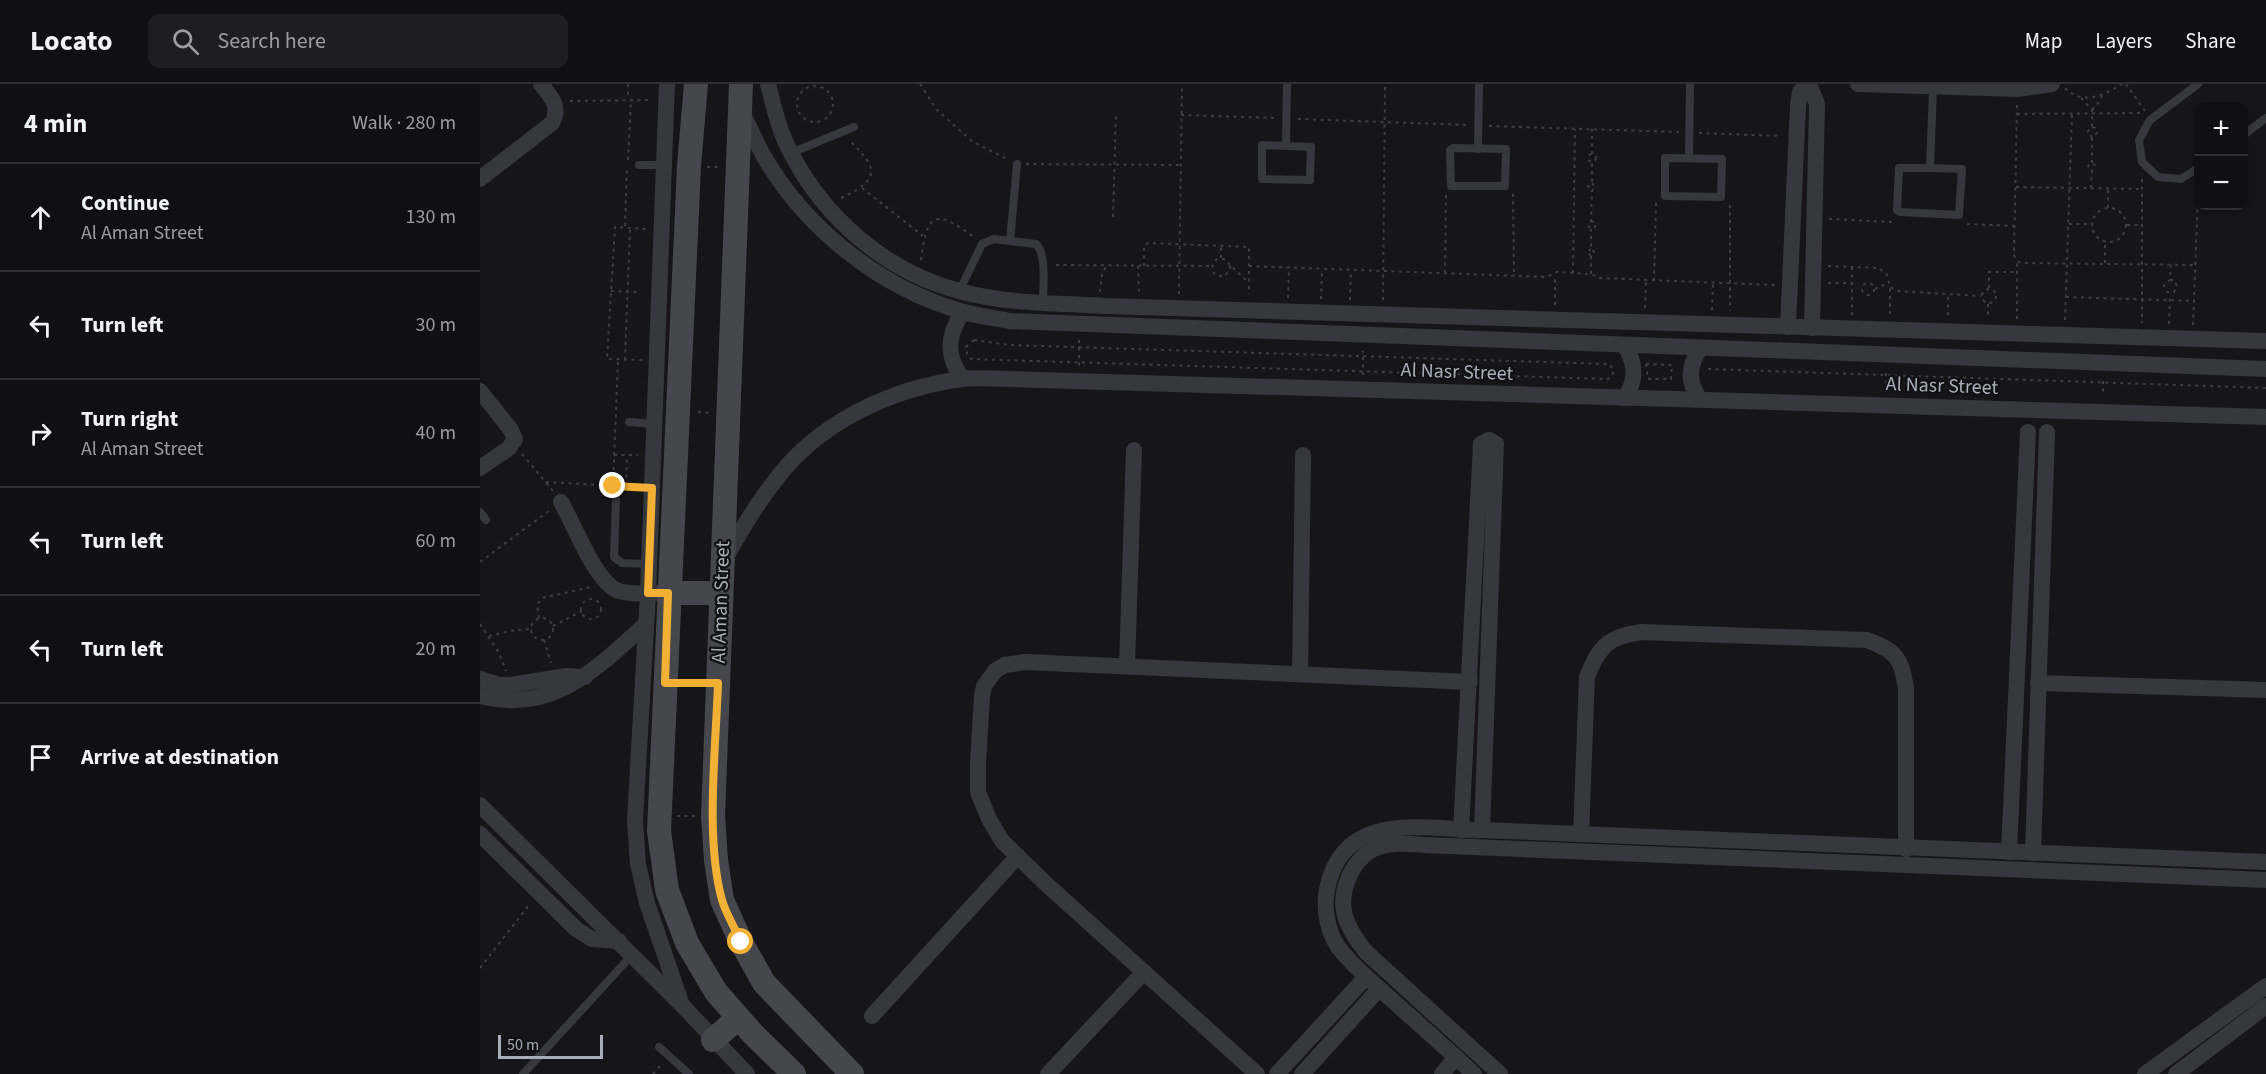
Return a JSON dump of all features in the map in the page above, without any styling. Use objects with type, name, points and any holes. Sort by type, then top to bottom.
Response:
[{"type":"street","points":[[480,179],[552,123],[556,112],[554,101],[540,84]]},
{"type":"street","points":[[696,84],[689,166],[677,411],[658,593],[665,683],[658,831],[668,890],[687,943],[716,992],[738,1018],[794,1074]]},
{"type":"street","points":[[768,84],[777,122],[791,153],[815,192],[857,237],[880,255],[919,278],[959,292],[986,297],[1104,306],[2266,341]]},
{"type":"street","points":[[1788,327],[1798,105],[1800,92],[1808,84],[1817,104],[1812,328]]},
{"type":"street","points":[[1858,84],[2018,89],[2052,84]]},
{"type":"street","name":"Al Aman Street","points":[[745,91],[738,168],[721,593],[713,816],[716,860],[722,900],[741,942],[764,983],[852,1074]]},
{"type":"street","name":"Al Nasr Street","points":[[745,91],[763,154],[792,196],[833,240],[867,267],[911,292],[963,312],[1009,321],[2266,369]]},
{"type":"street","points":[[667,92],[649,564],[658,593],[646,624],[635,820],[636,842],[647,903],[682,1005]]},
{"type":"street","points":[[963,312],[951,331],[949,344],[950,358],[963,379]]},
{"type":"street","points":[[1411,316],[1412,337]]},
{"type":"street","points":[[1920,356],[1921,331]]},
{"type":"street","points":[[2235,367],[2237,340]]},
{"type":"street","points":[[1624,398],[1629,391],[1634,373],[1633,363],[1625,346]]},
{"type":"street","points":[[1700,399],[1691,383],[1690,374],[1691,365],[1701,348]]},
{"type":"street","name":"Al Nasr Street","points":[[723,563],[746,522],[775,480],[804,449],[837,423],[874,403],[914,388],[963,379],[2266,417]]},
{"type":"street","points":[[480,392],[511,430],[515,440],[514,444],[480,468]]},
{"type":"street","points":[[2009,852],[2028,432]]},
{"type":"street","points":[[2033,853],[2047,432]]},
{"type":"street","points":[[1127,666],[1134,450]]},
{"type":"street","points":[[1300,674],[1303,454]]},
{"type":"street","points":[[561,502],[598,573],[607,585],[620,592],[721,593]]},
{"type":"street","points":[[1461,830],[1470,682],[1486,517],[1485,755],[1482,830]]},
{"type":"street","points":[[2021,571],[2042,571]]},
{"type":"street","points":[[480,696],[500,699],[530,698],[559,691],[586,677],[646,624]]},
{"type":"street","points":[[1581,834],[1587,678],[1595,658],[1607,642],[1624,634],[1642,632],[1867,640],[1896,655],[1903,670],[1906,688],[1906,849]]},
{"type":"street","points":[[1257,1074],[1002,841],[989,819],[978,792],[982,696],[989,677],[996,670],[1014,663],[1470,682]]},
{"type":"street","points":[[480,679],[499,685],[511,685],[566,676],[586,677]]},
{"type":"street","points":[[2038,683],[2266,690]]},
{"type":"street","points":[[1466,755],[1485,755]]},
{"type":"street","points":[[2012,759],[2036,759]]},
{"type":"street","points":[[480,805],[619,941],[747,1074]]},
{"type":"street","points":[[1474,1074],[1366,977],[1341,952],[1332,935],[1326,916],[1329,877],[1338,859],[1350,844],[1365,834],[1402,829],[1581,834],[1706,848],[2266,880]]},
{"type":"street","points":[[480,834],[538,893],[584,935],[603,941],[619,941]]},
{"type":"street","points":[[1500,1074],[1366,952],[1353,936],[1345,915],[1344,893],[1351,872],[1362,857],[1378,847],[1399,844],[1906,849],[2266,862]]},
{"type":"street","points":[[872,1016],[1018,856]]},
{"type":"street","points":[[1048,1074],[1144,972]]},
{"type":"street","points":[[1277,1074],[1366,977]]},
{"type":"street","points":[[2145,1074],[2266,986]]},
{"type":"street","points":[[1302,1074],[1379,988]]},
{"type":"street","points":[[2177,1051],[2182,1069],[2266,1006]]},
{"type":"street","points":[[713,1040],[738,1018]]},
{"type":"street","points":[[1325,1022],[1338,1034]]},
{"type":"street","points":[[1442,1074],[1456,1057]]},
{"type":"lane","points":[[1286,146],[1287,84]]},
{"type":"lane","points":[[1478,149],[1479,84]]},
{"type":"lane","points":[[1689,158],[1690,84]]},
{"type":"lane","points":[[2194,171],[2181,179],[2158,177],[2142,162],[2139,140],[2150,120],[2198,84]]},
{"type":"lane","points":[[1930,168],[1938,87]]},
{"type":"lane","points":[[2248,132],[2266,118]]},
{"type":"lane","points":[[791,153],[854,127]]},
{"type":"lane","points":[[1261,146],[1286,146],[1311,147],[1309,181],[1261,179],[1261,146]]},
{"type":"lane","points":[[1451,149],[1478,149],[1506,149],[1505,186],[1452,186],[1450,184],[1451,149]]},
{"type":"lane","points":[[1689,158],[1722,159],[1721,197],[1664,195],[1664,159],[1689,158]]},
{"type":"lane","points":[[1010,241],[1017,164]]},
{"type":"lane","points":[[639,165],[664,165]]},
{"type":"lane","points":[[1899,168],[1930,168],[1962,169],[1960,214],[1897,211],[1899,168]]},
{"type":"lane","points":[[959,292],[982,244],[994,239],[1036,244],[1041,251],[1043,265],[1043,302]]},
{"type":"lane","points":[[629,422],[654,424]]},
{"type":"lane","points":[[616,498],[614,557],[622,563],[649,564]]},
{"type":"lane","points":[[480,512],[486,520]]},
{"type":"lane","points":[[523,1074],[632,955]]},
{"type":"lane","points":[[659,1047],[689,1074]]},
{"type":"path","points":[[628,84],[628,100]]},
{"type":"path","points":[[920,84],[936,109],[973,142],[1017,164],[1180,165]]},
{"type":"path","points":[[1179,308],[1182,84]]},
{"type":"path","points":[[1383,315],[1385,84]]},
{"type":"path","points":[[2061,84],[2068,91],[2080,97],[2091,98],[2122,84]]},
{"type":"path","points":[[2017,114],[2146,113],[2126,84]]},
{"type":"path","points":[[809,86],[825,89],[833,103],[832,111],[820,122],[805,120],[799,114],[798,98],[809,86]]},
{"type":"path","points":[[2016,334],[2017,261],[2014,255],[2018,89]]},
{"type":"path","points":[[554,101],[628,100],[667,92]]},
{"type":"path","points":[[2092,112],[2102,95]]},
{"type":"path","points":[[2080,97],[2092,112],[2092,127],[2087,132],[2092,137],[2092,163],[2088,166],[2092,170],[2091,188]]},
{"type":"path","points":[[1113,218],[1116,112]]},
{"type":"path","points":[[2065,335],[2072,114]]},
{"type":"path","points":[[2092,127],[2097,130],[2095,136],[2092,137]]},
{"type":"path","points":[[1573,273],[1575,129]]},
{"type":"path","points":[[1591,274],[1591,256],[1594,252],[1591,249],[1592,229],[1588,225],[1592,222],[1592,191],[1596,187],[1592,183],[1592,162],[1596,158],[1592,154],[1592,129]]},
{"type":"path","points":[[826,205],[862,188],[871,176],[870,162],[842,132]]},
{"type":"path","points":[[1592,154],[1588,158],[1592,162]]},
{"type":"path","points":[[2142,162],[2142,338]]},
{"type":"path","points":[[689,166],[738,168]]},
{"type":"path","points":[[1445,273],[1446,195],[1452,186]]},
{"type":"path","points":[[1505,186],[1512,191],[1514,199],[1514,276]]},
{"type":"path","points":[[2016,187],[2142,189]]},
{"type":"path","points":[[862,188],[924,236]]},
{"type":"path","points":[[2108,188],[2108,208]]},
{"type":"path","points":[[1654,281],[1655,207],[1664,195]]},
{"type":"path","points":[[1721,197],[1728,202],[1730,209],[1730,326]]},
{"type":"path","points":[[2108,208],[2121,213],[2126,225],[2120,239],[2105,242],[2096,236],[2092,224],[2097,213],[2108,208]]},
{"type":"path","points":[[2192,340],[2198,210]]},
{"type":"path","points":[[919,278],[925,230],[934,221],[947,219],[982,244]]},
{"type":"path","points":[[2069,224],[2092,224]]},
{"type":"path","points":[[2126,225],[2142,225]]},
{"type":"path","points":[[657,361],[607,359],[615,227],[662,229]]},
{"type":"path","points":[[624,360],[630,228]]},
{"type":"path","points":[[2105,242],[2105,264]]},
{"type":"path","points":[[1144,266],[1145,243],[1249,247],[1248,310]]},
{"type":"path","points":[[1221,246],[1221,258]]},
{"type":"path","points":[[1221,258],[1226,260],[1249,283]]},
{"type":"path","points":[[1221,258],[1213,262],[1214,273],[1221,276],[1228,273],[1230,265]]},
{"type":"path","points":[[2017,261],[2021,263],[2196,265]]},
{"type":"path","points":[[2170,280],[2171,264]]},
{"type":"path","points":[[1043,265],[1212,266]]},
{"type":"path","points":[[1814,265],[1879,268],[1887,275],[1889,285],[1889,330]]},
{"type":"path","points":[[1104,306],[1100,286],[1106,266]]},
{"type":"path","points":[[1138,266],[1139,306]]},
{"type":"path","points":[[1249,266],[1548,277],[1555,273],[1573,273],[1591,274],[1600,278],[1654,281],[1790,285]]},
{"type":"path","points":[[1287,312],[1289,267]]},
{"type":"path","points":[[1851,328],[1852,267]]},
{"type":"path","points":[[1321,313],[1322,269]]},
{"type":"path","points":[[1350,314],[1351,270]]},
{"type":"path","points":[[1981,296],[1985,303],[1994,301],[1996,295],[1989,289],[1989,272],[2017,272]]},
{"type":"path","points":[[1554,320],[1555,273]]},
{"type":"path","points":[[1644,323],[1647,280]]},
{"type":"path","points":[[2170,280],[2174,280],[2177,286],[2174,292],[2170,293]]},
{"type":"path","points":[[2170,280],[2164,286],[2170,293]]},
{"type":"path","points":[[1862,290],[1868,282],[1875,289]]},
{"type":"path","points":[[1712,325],[1713,283]]},
{"type":"path","points":[[1813,283],[1852,284]]},
{"type":"path","points":[[1852,290],[1862,290],[1867,295],[1875,289],[1889,285]]},
{"type":"path","points":[[1889,285],[1897,291],[1981,296]]},
{"type":"path","points":[[1981,296],[1985,290],[1989,289]]},
{"type":"path","points":[[611,291],[637,292]]},
{"type":"path","points":[[2169,339],[2170,293]]},
{"type":"path","points":[[1948,294],[1948,332]]},
{"type":"path","points":[[2066,297],[2194,301]]},
{"type":"path","points":[[1078,325],[1079,381]]},
{"type":"path","points":[[1363,390],[1364,336]]},
{"type":"path","points":[[974,340],[1009,345],[1363,356],[1607,364],[1614,371],[1607,379],[971,359],[966,351],[968,344],[974,340]]},
{"type":"path","points":[[1886,355],[1886,405]]},
{"type":"path","points":[[613,486],[618,360]]},
{"type":"path","points":[[2103,363],[2104,412]]},
{"type":"path","points":[[1646,364],[1672,365],[1671,379],[1648,379],[1646,364]]},
{"type":"path","points":[[1706,371],[1708,369],[2266,388]]},
{"type":"path","points":[[677,411],[728,414]]},
{"type":"path","points":[[480,562],[561,502],[514,444]]},
{"type":"path","points":[[614,454],[639,456]]},
{"type":"path","points":[[626,486],[627,455]]},
{"type":"path","points":[[546,482],[652,488]]},
{"type":"path","points":[[539,618],[537,605],[543,598],[607,585]]},
{"type":"path","points":[[553,626],[582,611],[584,603],[591,599],[596,600],[601,606],[601,611],[596,617],[587,618],[582,611]]},
{"type":"path","points":[[539,618],[548,619],[553,626],[551,635],[544,640],[536,639],[530,629],[532,623],[539,618]]},
{"type":"path","points":[[480,624],[499,653],[511,685]]},
{"type":"path","points":[[488,636],[530,629]]},
{"type":"path","points":[[665,683],[718,683]]},
{"type":"path","points":[[659,816],[713,816]]},
{"type":"path","points":[[480,968],[538,893]]},
{"type":"route","points":[[613,486],[652,488],[648,593],[668,593],[665,683],[718,683],[713,822],[716,860],[722,900],[741,942]]}]
